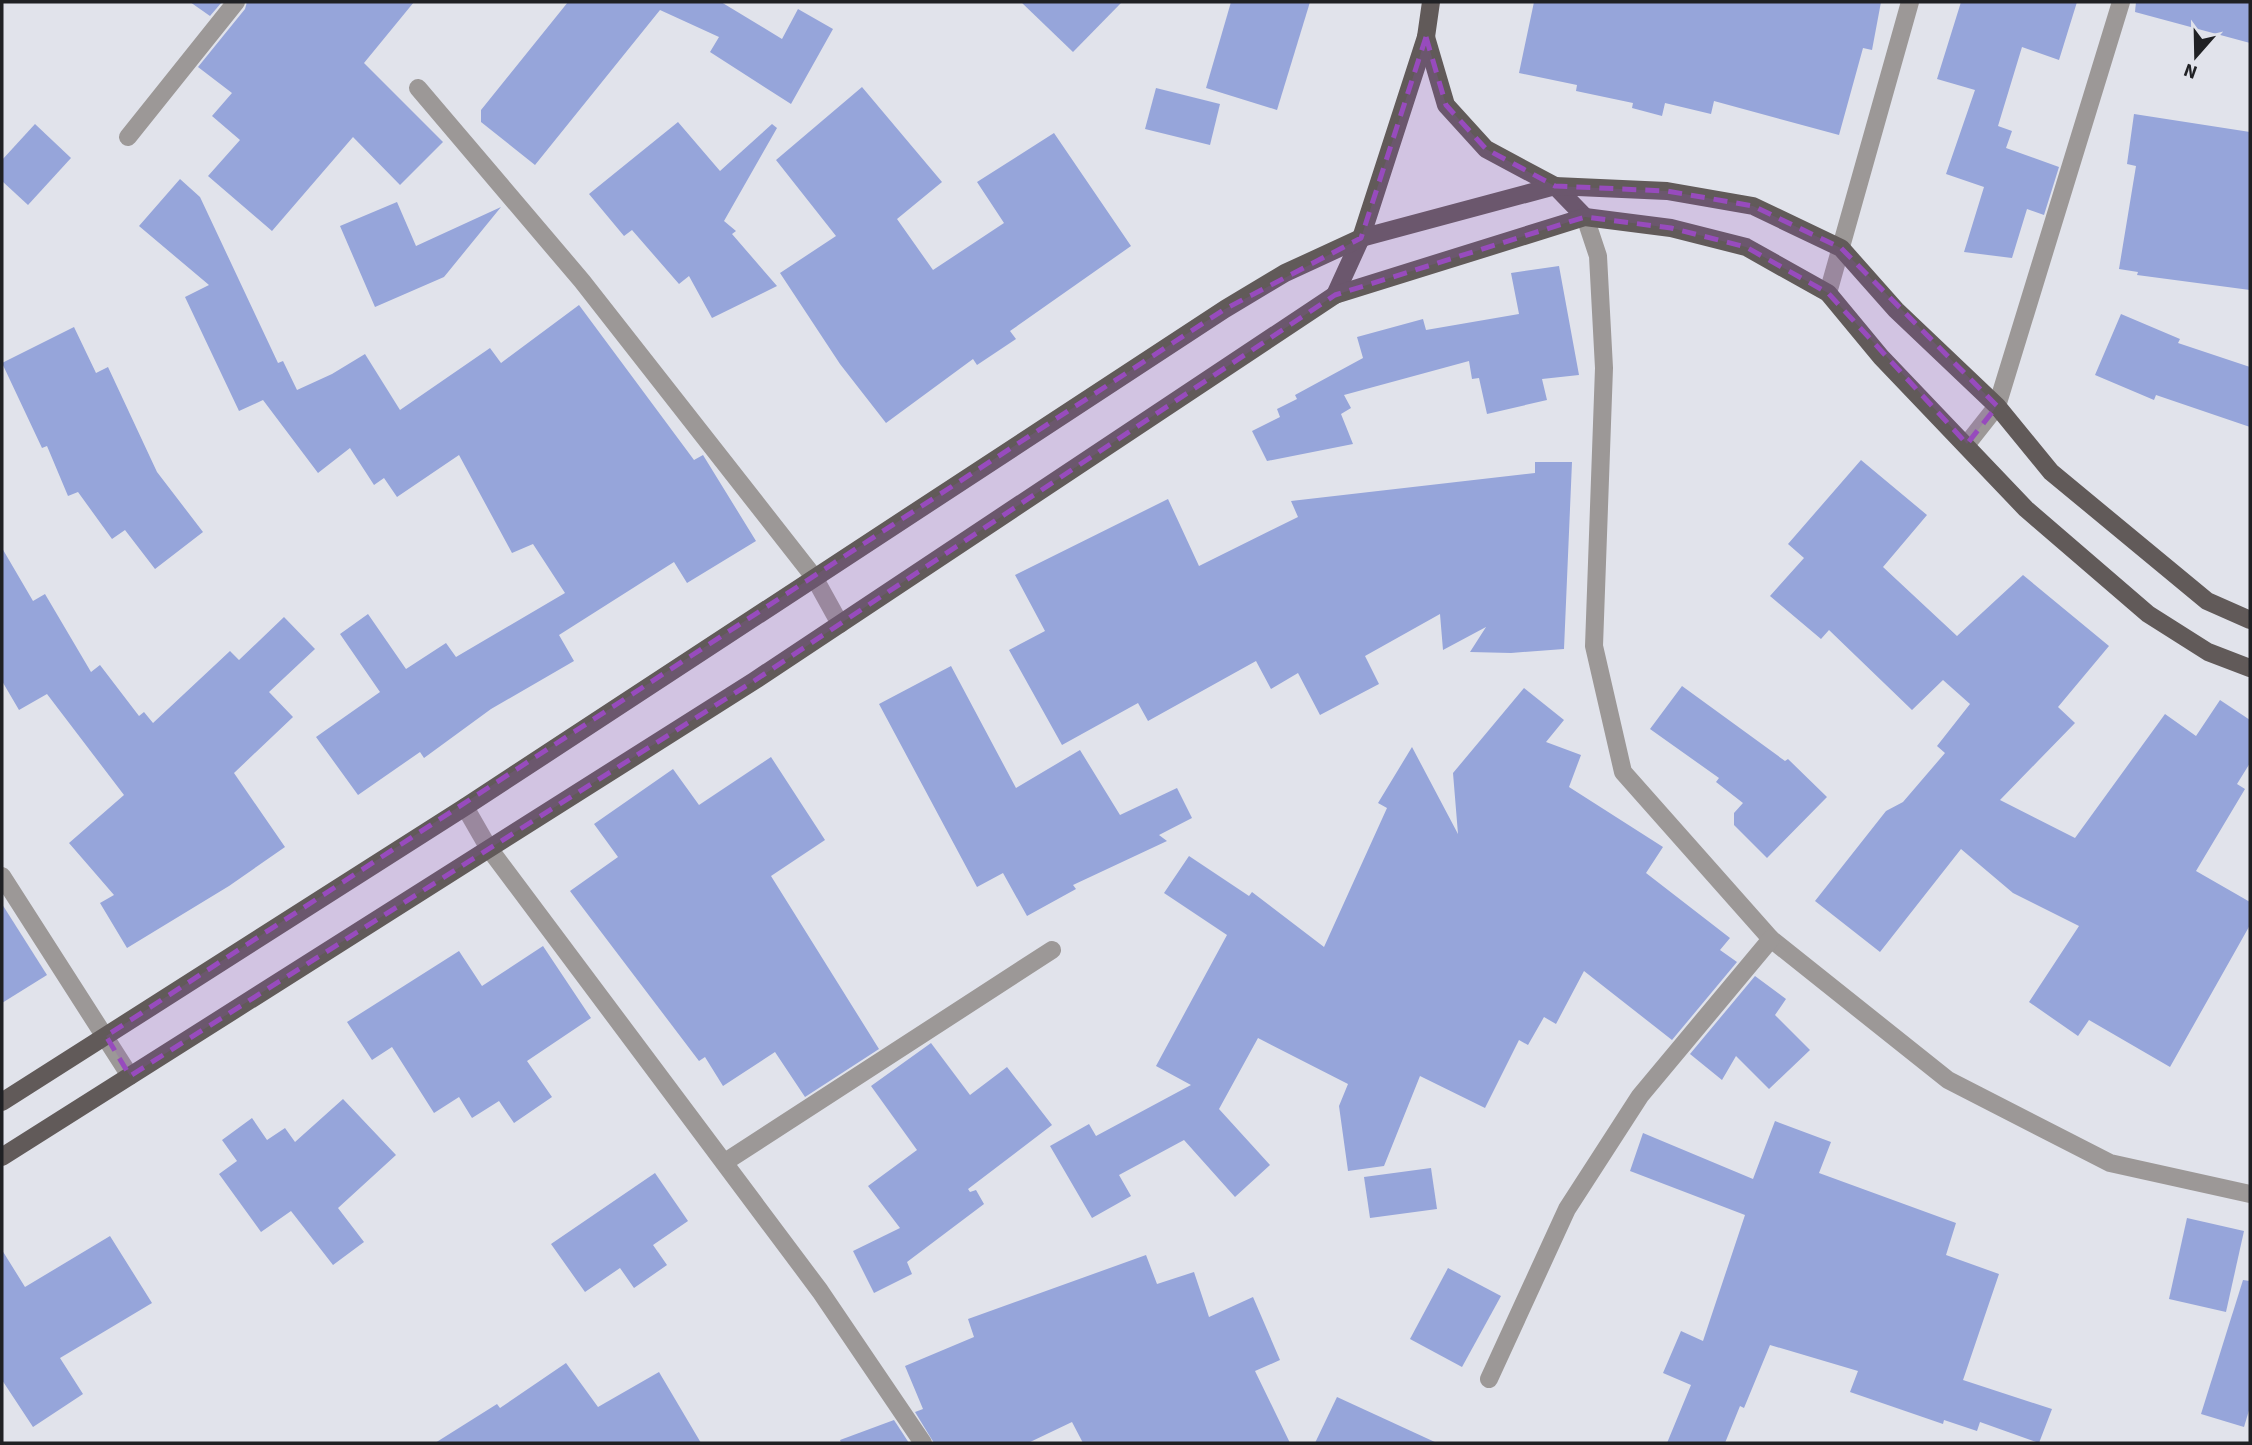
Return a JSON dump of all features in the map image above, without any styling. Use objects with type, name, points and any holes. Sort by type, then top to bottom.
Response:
[{"type":"main road","points":[[1335,295],[1361,238],[1426,37],[1431,2]]},
{"type":"main road","points":[[1426,37],[1446,105],[1486,149],[1555,186],[1585,217]]},
{"type":"main road","points":[[2,1102],[465,807],[1225,309],[1285,273],[1361,238],[1555,186],[1667,191],[1753,206],[1841,248],[1896,310],[1997,406],[2050,472],[2207,601],[2250,620]]},
{"type":"main road","points":[[2,1157],[840,624],[1335,295],[1585,217],[1671,228],[1746,247],[1828,293],[1881,357],[1967,444],[2026,509],[2148,614],[2208,652],[2250,668]]},
{"type":"street","points":[[128,137],[236,2]]},
{"type":"street","points":[[1828,293],[1910,2]]},
{"type":"street","points":[[1967,444],[1997,406],[2121,2]]},
{"type":"street","points":[[418,88],[582,281],[814,577],[840,624]]},
{"type":"street","points":[[1585,217],[1598,256],[1604,368],[1594,646],[1623,772],[1770,939],[1948,1080],[2110,1163],[2250,1194]]},
{"type":"street","points":[[465,807],[488,847],[820,1291],[923,1443]]},
{"type":"street","points":[[2,876],[130,1076]]},
{"type":"street","points":[[1489,1379],[1574,1198],[1640,1096],[1770,939]]},
{"type":"street","points":[[725,1162],[1052,950]]},
{"type":"highlighted area","points":[[1426,37],[1446,105],[1486,149],[1555,186],[1667,191],[1753,206],[1841,248],[1997,406],[1967,444],[1828,293],[1746,247],[1671,228],[1585,217],[1335,295],[754,681],[130,1076],[106,1036],[1225,309],[1361,238]]},
{"type":"building","points":[[190,2],[222,2],[210,16]]},
{"type":"building","points":[[247,2],[414,2],[364,63],[443,142],[400,185],[353,137],[272,231],[208,176],[240,140],[212,116],[232,93],[198,67],[245,9]]},
{"type":"building","points":[[568,2],[721,2],[782,39],[798,9],[833,29],[791,104],[710,52],[719,37],[660,10],[535,165],[481,122],[481,110]]},
{"type":"building","points":[[1021,2],[1122,2],[1073,52]]},
{"type":"building","points":[[1231,2],[1310,2],[1277,110],[1206,88]]},
{"type":"building","points":[[1534,2],[1881,2],[1872,50],[1863,48],[1839,135],[1714,101],[1711,114],[1665,103],[1662,116],[1632,108],[1633,103],[1576,91],[1577,85],[1519,73]]},
{"type":"building","points":[[1961,2],[2077,2],[2059,60],[2022,47],[1998,126],[2012,131],[2006,148],[2059,167],[2044,215],[2027,209],[2012,258],[1964,252],[1984,187],[1946,174],[1975,90],[1937,79]]},
{"type":"building","points":[[2136,2],[2250,2],[2250,43],[2135,12]]},
{"type":"building","points":[[862,87],[942,182],[897,219],[933,270],[1004,223],[977,182],[1054,133],[1131,246],[1010,331],[1016,339],[977,365],[973,359],[886,423],[840,364],[780,273],[836,236],[776,160]]},
{"type":"building","points":[[1156,88],[1220,104],[1210,145],[1145,129]]},
{"type":"building","points":[[2134,114],[2250,132],[2250,290],[2137,275],[2138,272],[2119,269],[2136,166],[2127,164]]},
{"type":"building","points":[[678,122],[720,171],[772,124],[777,128],[724,221],[736,231],[732,234],[777,286],[712,318],[689,276],[679,284],[632,230],[624,236],[589,194]]},
{"type":"building","points":[[35,124],[71,158],[28,205],[2,181],[2,160]]},
{"type":"building","points":[[180,179],[200,197],[278,363],[283,361],[297,390],[332,374],[365,354],[400,410],[490,348],[501,363],[579,305],[694,460],[703,455],[756,541],[687,583],[674,562],[559,635],[574,661],[491,709],[424,758],[420,752],[358,795],[316,737],[380,692],[340,634],[368,614],[406,669],[446,643],[456,657],[565,593],[533,544],[512,553],[459,455],[397,497],[384,478],[374,485],[350,448],[318,473],[263,400],[239,411],[185,297],[209,285],[139,226]]},
{"type":"building","points":[[397,202],[416,246],[501,207],[444,277],[375,307],[340,226]]},
{"type":"building","points":[[1559,266],[1579,375],[1542,379],[1547,400],[1487,414],[1479,378],[1472,379],[1469,361],[1344,395],[1351,408],[1341,414],[1353,444],[1267,461],[1252,431],[1280,417],[1277,409],[1297,399],[1295,395],[1363,358],[1357,337],[1423,319],[1426,330],[1519,314],[1511,273]]},
{"type":"building","points":[[2121,314],[2180,339],[2178,343],[2250,367],[2250,427],[2156,395],[2154,400],[2095,375]]},
{"type":"building","points":[[74,327],[96,373],[108,367],[157,472],[203,532],[155,569],[125,530],[112,539],[78,492],[68,496],[47,446],[42,448],[2,363]]},
{"type":"building","points":[[1861,460],[1927,515],[1883,567],[1957,636],[2023,575],[2109,646],[2058,707],[2075,723],[2000,800],[2075,838],[2165,714],[2196,736],[2220,700],[2250,720],[2250,763],[2237,784],[2245,789],[2196,871],[2250,902],[2250,925],[2170,1067],[2089,1020],[2078,1036],[2029,1002],[2079,926],[2013,893],[1961,849],[1880,952],[1815,901],[1886,811],[1903,802],[1945,753],[1937,746],[1970,704],[1943,680],[1912,710],[1829,630],[1821,639],[1770,596],[1804,558],[1788,544]]},
{"type":"building","points":[[1535,462],[1572,462],[1564,649],[1511,653],[1470,652],[1486,627],[1443,650],[1440,614],[1365,656],[1379,684],[1320,715],[1298,673],[1271,689],[1256,661],[1148,721],[1138,703],[1062,745],[1009,650],[1045,631],[1015,575],[1168,499],[1199,566],[1298,517],[1291,501],[1535,473]]},
{"type":"building","points":[[2,548],[33,601],[45,594],[91,672],[100,665],[139,716],[144,712],[153,723],[230,651],[239,660],[284,617],[315,649],[269,692],[293,717],[234,773],[285,847],[229,886],[127,948],[100,903],[114,895],[69,843],[124,795],[47,694],[19,710],[2,681]]},
{"type":"building","points":[[951,666],[1016,788],[1080,750],[1120,815],[1177,788],[1192,818],[1159,835],[1167,841],[1073,885],[1076,889],[1027,916],[1003,873],[977,887],[879,704]]},
{"type":"building","points":[[1682,686],[1785,761],[1788,759],[1827,797],[1767,858],[1734,825],[1734,813],[1743,803],[1716,782],[1719,778],[1650,729]]},
{"type":"building","points":[[1524,688],[1564,720],[1546,742],[1581,755],[1569,787],[1663,847],[1646,873],[1730,938],[1720,950],[1737,962],[1672,1040],[1584,971],[1556,1024],[1544,1017],[1528,1045],[1519,1040],[1485,1108],[1420,1076],[1384,1166],[1348,1171],[1339,1106],[1348,1084],[1258,1038],[1219,1109],[1270,1165],[1235,1197],[1184,1140],[1119,1175],[1131,1196],[1092,1218],[1050,1146],[1089,1124],[1096,1136],[1191,1085],[1156,1066],[1227,935],[1164,893],[1189,856],[1249,896],[1252,892],[1324,947],[1387,808],[1378,803],[1412,747],[1458,834],[1453,773]]},
{"type":"building","points":[[771,757],[825,840],[771,876],[879,1049],[805,1097],[775,1052],[723,1086],[705,1057],[699,1061],[570,891],[618,857],[594,824],[673,769],[699,805]]},
{"type":"building","points":[[2,904],[47,975],[2,1003]]},
{"type":"building","points":[[543,946],[591,1018],[527,1061],[552,1097],[514,1123],[499,1101],[472,1118],[459,1097],[434,1113],[392,1047],[372,1060],[347,1022],[459,951],[482,986]]},
{"type":"building","points":[[1755,976],[1786,999],[1775,1015],[1810,1050],[1769,1089],[1736,1056],[1722,1080],[1690,1054]]},
{"type":"building","points":[[931,1043],[970,1095],[1007,1067],[1052,1125],[968,1189],[970,1192],[976,1190],[984,1204],[907,1262],[912,1274],[874,1293],[853,1251],[900,1228],[868,1186],[917,1150],[871,1086]]},
{"type":"building","points":[[343,1099],[396,1155],[338,1208],[364,1242],[333,1265],[291,1211],[261,1232],[219,1174],[237,1161],[222,1140],[252,1118],[267,1140],[285,1128],[295,1142]]},
{"type":"building","points":[[1775,1121],[1831,1142],[1819,1173],[1956,1223],[1946,1255],[1999,1274],[1963,1380],[2052,1409],[2039,1443],[1980,1422],[1977,1431],[1944,1420],[1943,1424],[1850,1392],[1858,1371],[1770,1345],[1744,1408],[1740,1406],[1725,1443],[1667,1443],[1691,1385],[1663,1373],[1681,1331],[1703,1341],[1745,1215],[1630,1171],[1643,1133],[1753,1179]]},
{"type":"building","points":[[1431,1168],[1437,1209],[1370,1218],[1364,1177]]},
{"type":"building","points":[[655,1173],[688,1221],[653,1245],[667,1265],[634,1288],[620,1268],[585,1292],[551,1244]]},
{"type":"building","points":[[2187,1218],[2244,1231],[2226,1312],[2169,1299]]},
{"type":"building","points":[[110,1236],[152,1303],[60,1358],[83,1394],[33,1427],[2,1380],[2,1250],[25,1287]]},
{"type":"building","points":[[1146,1255],[1157,1284],[1194,1272],[1209,1317],[1253,1297],[1280,1360],[1255,1371],[1290,1443],[1083,1443],[1072,1422],[1028,1443],[934,1443],[915,1412],[923,1409],[905,1366],[974,1337],[968,1319]]},
{"type":"building","points":[[1448,1268],[1501,1296],[1462,1367],[1410,1339]]},
{"type":"building","points":[[2243,1280],[2250,1281],[2250,1407],[2244,1427],[2201,1414]]},
{"type":"building","points":[[566,1363],[598,1407],[659,1372],[701,1443],[435,1443],[497,1404],[500,1408]]},
{"type":"building","points":[[1337,1397],[1437,1443],[1315,1443]]},
{"type":"building","points":[[894,1420],[909,1443],[841,1443],[840,1440]]}]
